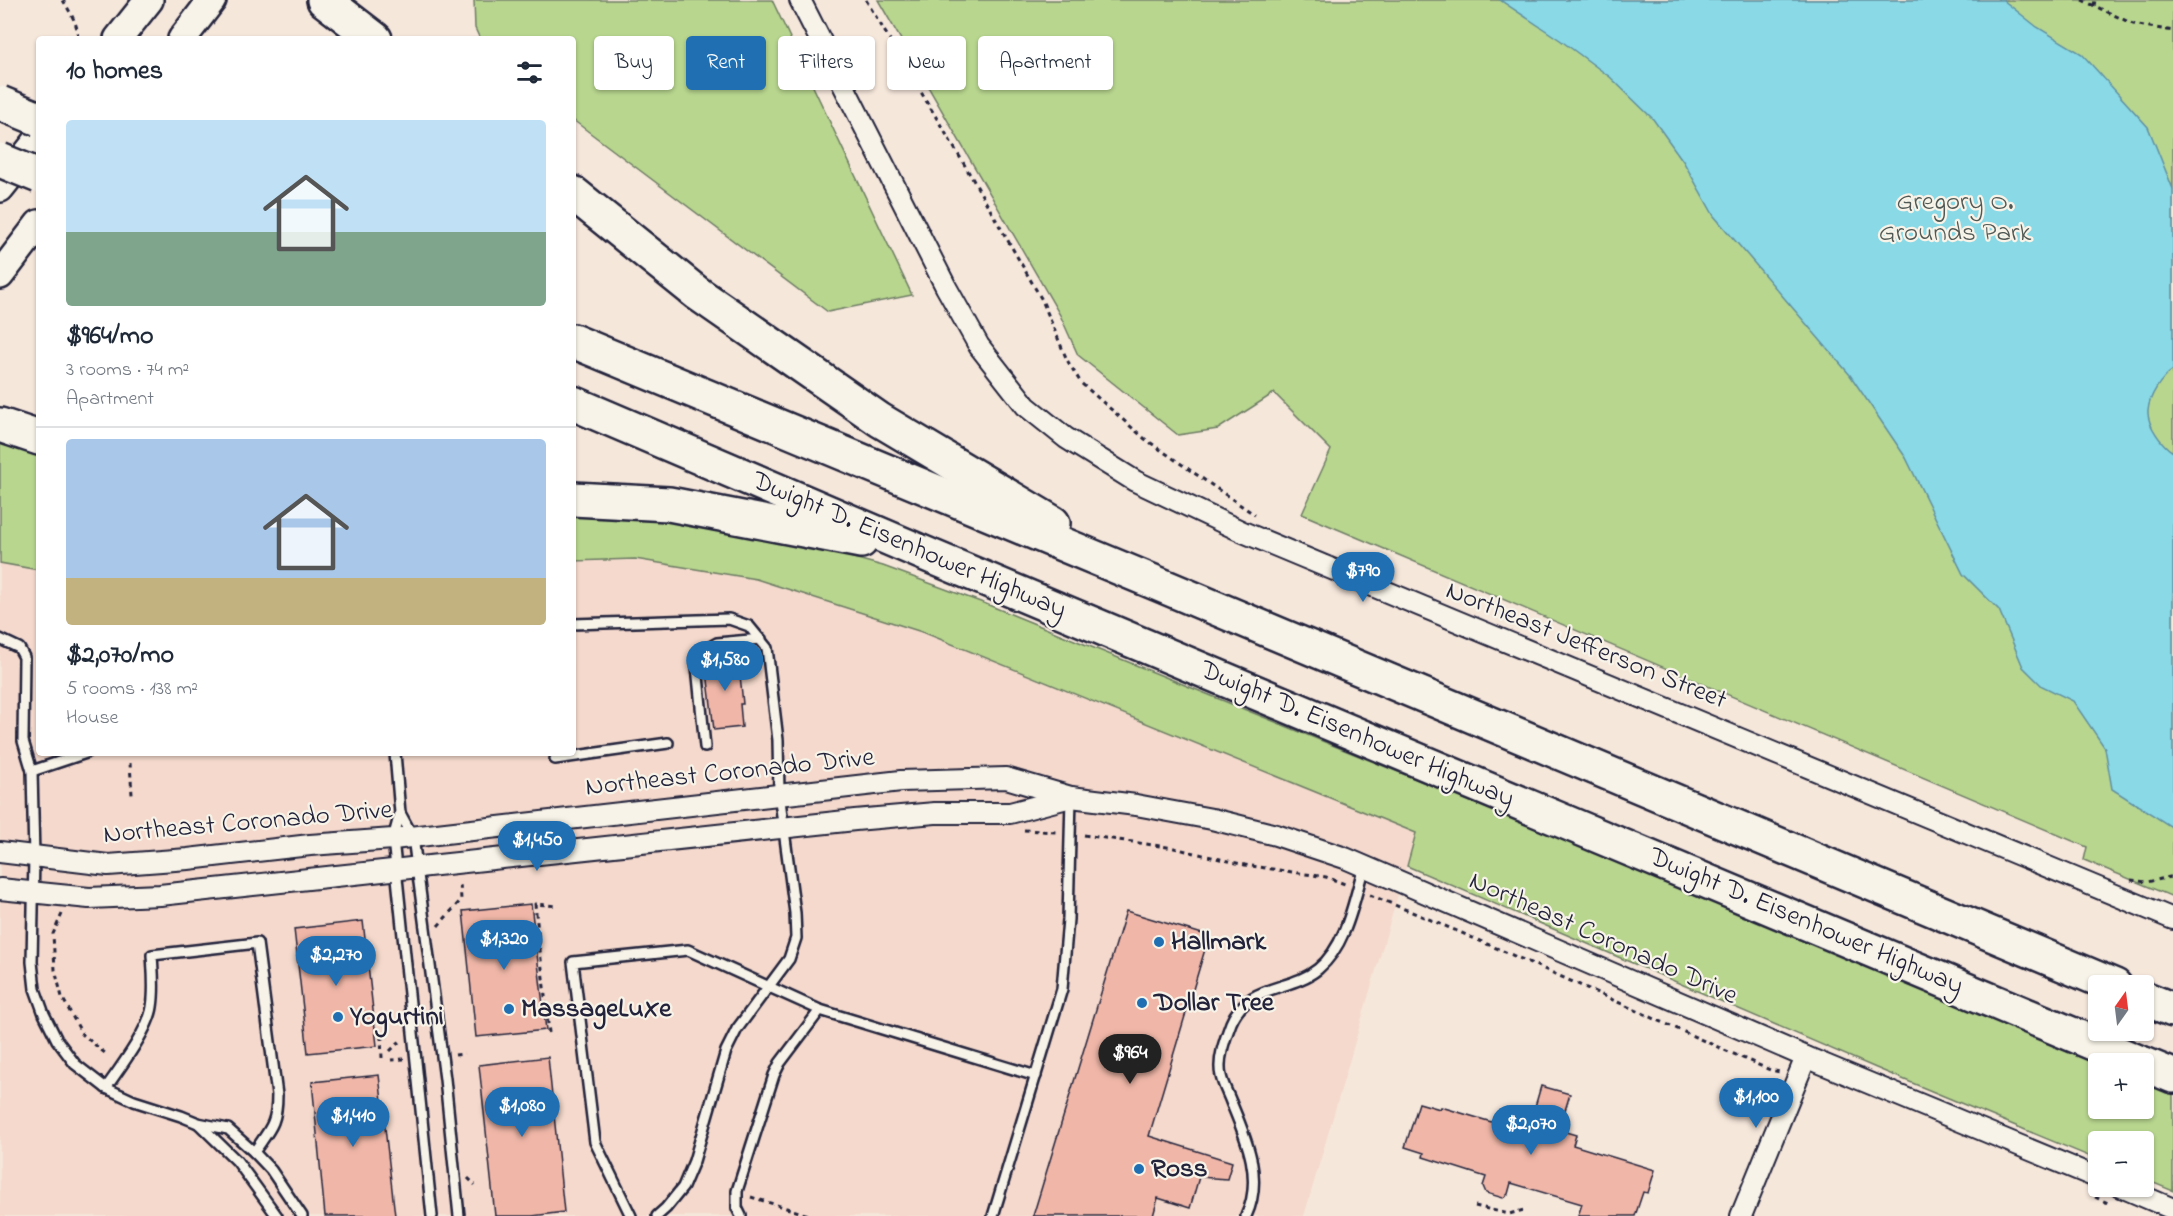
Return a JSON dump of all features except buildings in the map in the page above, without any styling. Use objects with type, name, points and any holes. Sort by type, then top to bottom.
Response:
[{"type":"highway","points":[[324,0],[371,36]]},
{"type":"highway","points":[[0,103],[36,118]]},
{"type":"highway","points":[[0,160],[36,175]]},
{"type":"highway","points":[[576,195],[697,293],[880,420],[1156,583]]},
{"type":"highway","points":[[576,343],[1156,583],[2089,975]]},
{"type":"highway","name":"Dwight D. Eisenhower Highway","points":[[576,404],[928,555],[2117,1053]]},
{"type":"highway","points":[[0,425],[36,437]]},
{"type":"highway","points":[[576,499],[669,504],[928,555]]},
{"type":"highway","points":[[2154,1002],[2173,1010]]},
{"type":"highway","name":"Dwight D. Eisenhower Highway","points":[[2154,1068],[2173,1076]]},
{"type":"main road","points":[[120,36],[149,0]]},
{"type":"main road","points":[[184,36],[212,0]]},
{"type":"main road","points":[[0,188],[36,143]]},
{"type":"main road","points":[[0,275],[36,228]]},
{"type":"street","name":"Northeast Jefferson Street","points":[[800,0],[946,287],[979,346],[1026,406],[1066,438],[1135,481],[1243,532],[2173,919]]},
{"type":"street","name":"Northeast Coronado Drive","points":[[0,852],[108,865],[413,837],[779,793],[900,781],[1006,778],[1071,797],[1136,805],[1212,819],[1275,835],[1364,866],[1806,1057],[2088,1184]]},
{"type":"street","name":"Northeast Coronado Drive","points":[[0,889],[89,898],[160,895],[935,813],[1010,813],[1071,797]]},
{"type":"street","points":[[1741,1216],[1806,1057]]},
{"type":"street","points":[[2123,1197],[2173,1209]]},
{"type":"lane","points":[[576,624],[729,619],[749,626],[767,648],[778,740],[779,793],[795,913],[796,938],[789,959],[736,1029],[726,1051],[683,1187],[657,1216]]},
{"type":"lane","points":[[0,639],[20,648],[24,657],[23,741],[32,771],[34,857],[32,962],[35,989],[57,1040],[75,1064],[106,1088],[134,1101],[198,1123],[228,1129],[271,1170],[302,1216]]},
{"type":"lane","points":[[705,747],[697,666],[703,651],[717,643],[761,639]]},
{"type":"lane","points":[[555,759],[668,743]]},
{"type":"lane","points":[[32,771],[77,756]]},
{"type":"lane","points":[[395,756],[400,813],[393,839],[432,1216]]},
{"type":"lane","points":[[993,1216],[1065,975],[1071,797]]},
{"type":"lane","points":[[400,813],[413,837],[445,1079],[459,1216]]},
{"type":"lane","points":[[1246,1216],[1251,1206],[1255,1179],[1245,1138],[1221,1077],[1220,1060],[1232,1022],[1243,1005],[1259,993],[1318,969],[1337,946],[1343,934],[1364,866]]},
{"type":"lane","points":[[106,1088],[136,1043],[152,1009],[154,982],[152,955],[257,943],[277,1111],[274,1124],[254,1152]]},
{"type":"lane","points":[[631,1216],[595,1142],[573,962],[688,950],[820,1010],[1036,1076]]},
{"type":"lane","points":[[741,1216],[737,1208],[737,1191],[774,1075],[820,1010]]},
{"type":"lane","points":[[198,1123],[237,1161],[277,1216]]},
{"type":"path","points":[[63,0],[76,26],[78,36]]},
{"type":"path","points":[[866,0],[1042,300],[1067,360],[1081,383],[1145,438],[1252,514],[1263,518]]},
{"type":"path","points":[[2082,0],[2133,24],[2173,31]]},
{"type":"path","points":[[2094,6],[2095,0]]},
{"type":"path","points":[[130,763],[132,795]]},
{"type":"path","points":[[1085,835],[1174,848],[1245,866],[1326,877]]},
{"type":"path","points":[[2125,879],[2147,882],[2170,876],[2173,878]]},
{"type":"path","points":[[432,931],[461,900],[459,879]]},
{"type":"path","points":[[1380,898],[1770,1070]]},
{"type":"path","points":[[549,1033],[535,904],[558,906]]},
{"type":"path","points":[[62,914],[53,934],[55,970],[62,997],[82,1034],[106,1054]]},
{"type":"path","points":[[382,1058],[381,1038],[388,1037]]},
{"type":"path","points":[[390,1051],[403,1038]]},
{"type":"path","points":[[391,1060],[408,1059]]},
{"type":"path","points":[[748,1196],[812,1216]]},
{"type":"path","points":[[1475,1206],[1509,1214],[1524,1210]]},
{"type":"shaded area","points":[[635,559],[756,579],[925,633],[1416,833],[1304,1216],[0,1216],[0,563],[36,569],[36,756],[576,756],[576,561]]},
{"type":"green space","points":[[474,0],[772,0],[789,36],[778,36],[778,90],[815,90],[912,295],[828,312],[576,122],[576,36],[479,36],[475,28]]},
{"type":"green space","points":[[878,0],[2173,0],[2173,897],[2084,860],[2087,847],[1302,514],[1331,450],[1274,393],[1218,429],[1178,435],[1078,355],[1060,315],[930,90],[966,90],[966,36],[899,36]]},
{"type":"green space","points":[[0,439],[36,453],[36,569],[0,563]]},
{"type":"green space","points":[[576,510],[681,520],[765,534],[883,566],[986,604],[1548,833],[2088,1057],[2088,1119],[2154,1119],[2154,1085],[2173,1093],[2173,1191],[2154,1183],[2154,1131],[2088,1131],[2088,1156],[1876,1068],[1407,866],[1416,833],[925,633],[756,579],[635,559],[576,561]]},
{"type":"water","name":"Gregory O. Grounds Park","points":[[1500,0],[2003,0],[2037,27],[2082,54],[2148,127],[2173,189],[2173,370],[2156,388],[2148,416],[2156,434],[2173,452],[2173,828],[2112,789],[2105,748],[2073,701],[2042,686],[2023,667],[1999,610],[1963,574],[1906,458],[1850,375],[1714,216],[1683,161],[1653,119],[1610,77]]},
{"type":"place","name":"Hallmark","points":[[1159,942]]},
{"type":"place","name":"Dollar Tree","points":[[1142,1003]]},
{"type":"place","name":"MassageLuXe","points":[[509,1009]]},
{"type":"place","name":"Yogurtini","points":[[338,1017]]},
{"type":"place","name":"Ross","points":[[1139,1169]]}]
